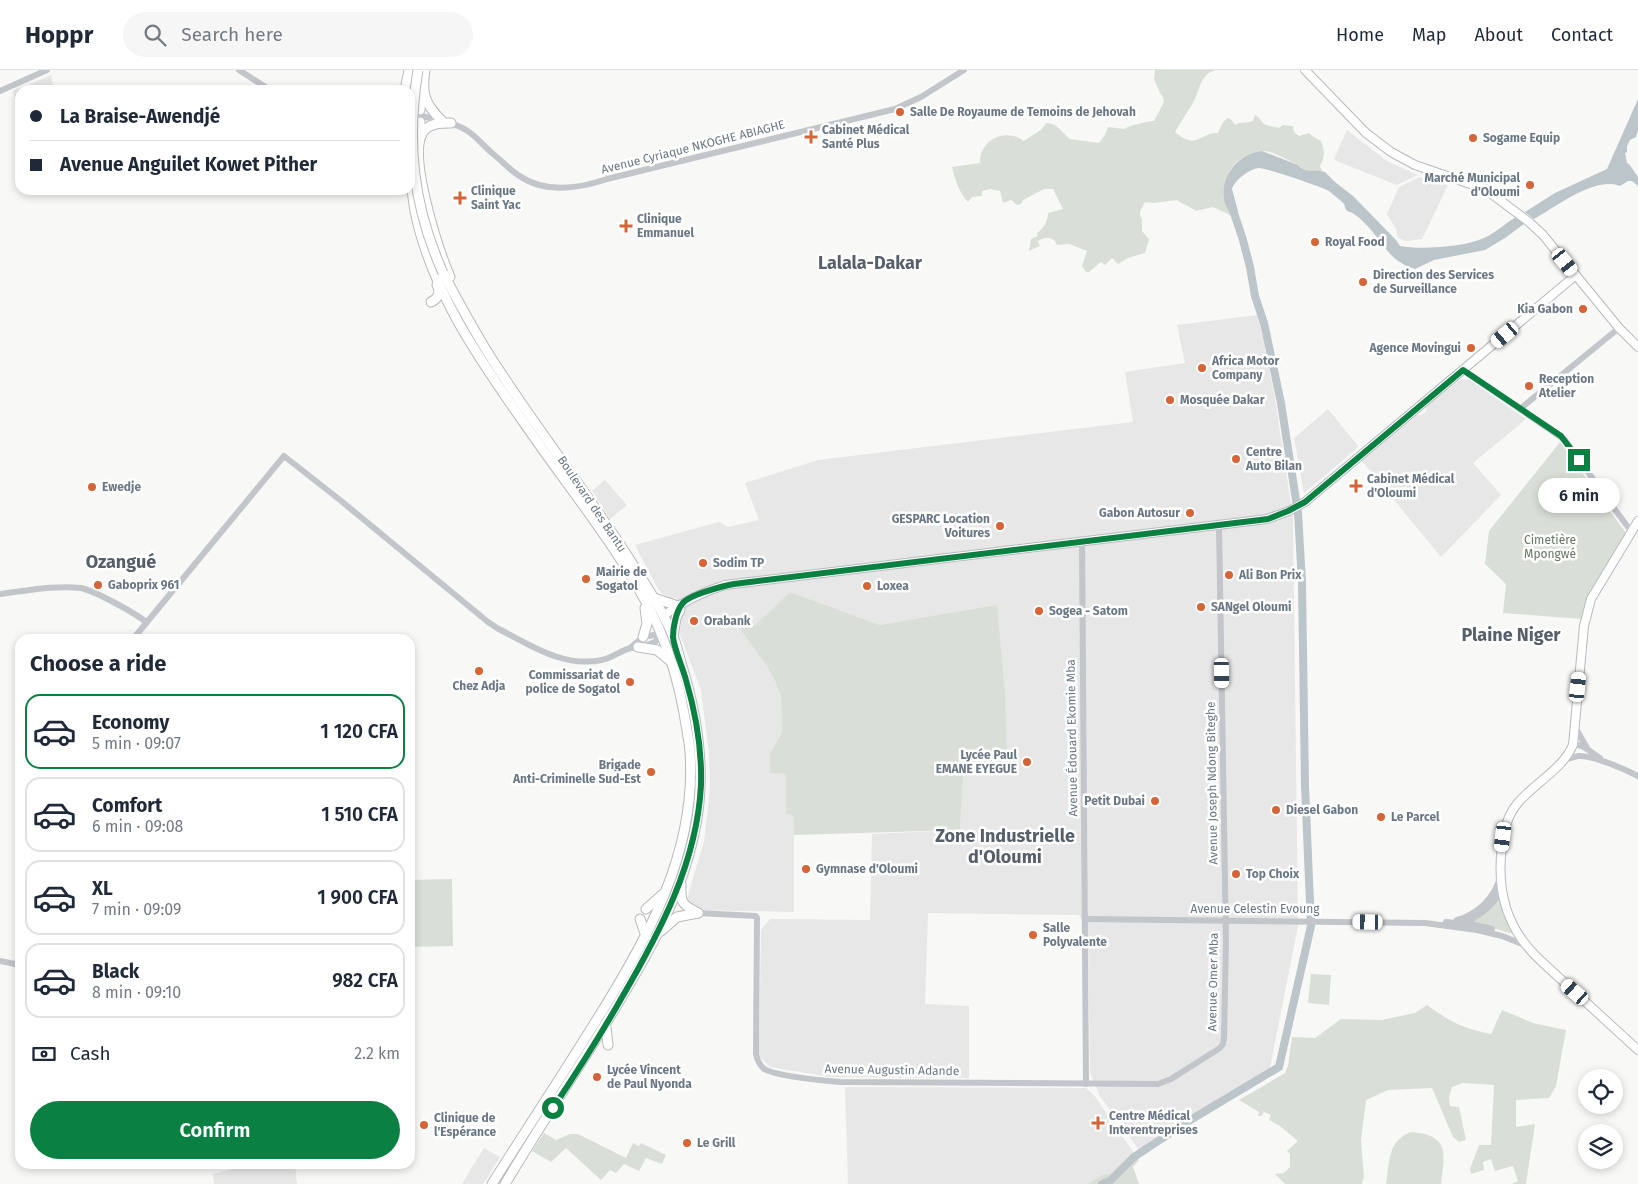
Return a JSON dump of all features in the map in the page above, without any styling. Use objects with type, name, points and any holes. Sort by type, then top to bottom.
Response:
[{"type":"highway","points":[[407,85],[409,70]]},
{"type":"highway","points":[[408,85],[413,70]]},
{"type":"highway","points":[[415,102],[418,70]]},
{"type":"highway","points":[[425,70],[420,140],[422,178],[428,214],[448,274],[468,321]]},
{"type":"highway","points":[[420,140],[422,133],[430,127],[443,122],[427,104],[423,86]]},
{"type":"highway","points":[[415,179],[437,274]]},
{"type":"highway","points":[[408,195],[414,226],[425,259],[437,274]]},
{"type":"highway","points":[[413,195],[418,222],[437,274]]},
{"type":"highway","name":"Boulevard des Bantu","points":[[437,274],[440,288],[469,341],[507,399],[619,558],[644,600],[661,634],[671,663],[681,698],[688,739],[690,785],[688,811],[683,838],[666,891],[646,936],[616,989],[492,1184]]},
{"type":"highway","name":"Boulevard des Bantu","points":[[437,274],[497,367],[602,517],[654,598],[673,637],[695,714],[700,751],[700,795],[695,832],[681,879],[657,935],[606,1027],[505,1184]]},
{"type":"highway","points":[[431,302],[436,299],[440,288]]},
{"type":"highway","points":[[654,598],[680,607],[673,637]]},
{"type":"highway","points":[[643,637],[647,624],[644,600]]},
{"type":"highway","points":[[634,648],[657,650],[671,663]]},
{"type":"highway","points":[[681,879],[683,903],[698,913]]},
{"type":"highway","points":[[646,909],[666,891]]},
{"type":"highway","points":[[657,935],[677,918],[698,913]]},
{"type":"highway","points":[[640,919],[646,936]]},
{"type":"main road","points":[[1299,70],[1343,117],[1384,153],[1420,171],[1492,195]]},
{"type":"main road","points":[[1305,70],[1366,133],[1391,152],[1415,165],[1486,189],[1529,222],[1543,235],[1638,347]]},
{"type":"main road","points":[[664,618],[707,591],[734,584],[1268,519],[1305,502],[1576,275]]},
{"type":"main road","points":[[1638,521],[1588,608],[1583,632],[1572,746],[1562,761],[1526,794],[1512,810],[1503,837],[1500,878],[1506,911],[1524,943],[1638,1050]]},
{"type":"street","points":[[0,91],[47,70]]},
{"type":"street","points":[[239,70],[262,85]]},
{"type":"street","name":"Avenue Cyriaque NKOGHE ABIAGHE","points":[[415,107],[421,116],[467,130],[520,177],[547,187],[569,188],[586,186],[607,179],[895,109],[921,97],[964,70]]},
{"type":"street","points":[[415,124],[421,116]]},
{"type":"street","points":[[1520,409],[1620,328]]},
{"type":"street","points":[[1463,370],[1565,440],[1628,527],[1634,530]]},
{"type":"street","points":[[137,634],[284,456],[497,628],[540,651],[564,659],[602,660],[654,643],[659,638],[654,635],[643,637],[634,648]]},
{"type":"street","name":"Avenue Joseph Ndong Biteghe","points":[[1219,524],[1225,921]]},
{"type":"street","name":"Avenue Édouard Ekomie Mba","points":[[1082,542],[1086,1084]]},
{"type":"street","points":[[0,594],[59,588],[80,588],[146,622]]},
{"type":"street","points":[[1575,727],[1589,755]]},
{"type":"street","points":[[1572,746],[1578,752],[1638,776]]},
{"type":"street","points":[[1562,761],[1574,756],[1589,755]]},
{"type":"street","points":[[1445,922],[1467,917],[1480,908],[1492,896],[1500,878]]},
{"type":"street","points":[[1455,927],[1465,923],[1486,909],[1498,895],[1501,888]]},
{"type":"street","name":"Avenue Augustin Adande","points":[[698,913],[756,916],[758,920],[755,993],[756,1054],[759,1062],[766,1070],[840,1082],[1086,1084]]},
{"type":"street","name":"Avenue Celestin Evoung","points":[[1085,919],[1425,923]]},
{"type":"street","name":"Avenue Omer Mba","points":[[1086,1084],[1166,1082],[1214,1053],[1224,1044],[1225,921]]},
{"type":"street","points":[[1425,923],[1465,923],[1524,943]]},
{"type":"street","points":[[1425,923],[1490,933],[1524,943]]},
{"type":"street","points":[[0,961],[15,964]]},
{"type":"shaded area","points":[[51,75],[53,85],[27,85]]},
{"type":"shaded area","points":[[1638,99],[1638,130],[1636,137],[1630,140],[1627,152],[1625,153],[1627,163],[1638,177],[1638,186],[1632,181],[1628,181],[1620,186],[1610,184],[1599,185],[1576,194],[1534,219],[1525,212],[1555,193],[1607,169]]},
{"type":"shaded area","points":[[1347,130],[1387,161],[1418,175],[1397,185],[1334,159]]},
{"type":"shaded area","points":[[1262,151],[1307,170],[1325,172],[1353,196],[1400,246],[1431,248],[1454,246],[1488,236],[1516,217],[1524,224],[1485,250],[1434,260],[1415,269],[1394,258],[1365,223],[1353,213],[1347,211],[1344,204],[1329,191],[1271,171],[1254,169],[1236,182],[1232,189],[1238,211],[1232,216],[1224,198],[1225,181],[1239,161],[1246,156]]},
{"type":"shaded area","points":[[1420,177],[1448,185],[1422,239],[1406,241],[1398,238],[1396,229],[1387,214],[1399,187]]},
{"type":"shaded area","name":"Zone Industrielle d'Oloumi","points":[[1258,315],[1275,399],[1293,517],[1298,926],[1270,1068],[1203,1108],[1139,1150],[1100,1096],[1090,1073],[1088,930],[1079,915],[928,913],[925,1004],[969,1006],[969,1078],[830,1077],[770,1067],[759,1054],[761,930],[770,919],[870,920],[872,834],[960,830],[964,762],[997,606],[880,625],[790,592],[755,625],[739,628],[767,666],[781,697],[782,732],[770,754],[770,773],[786,774],[786,813],[793,814],[794,912],[698,910],[689,903],[688,896],[704,841],[710,790],[709,754],[701,690],[680,635],[681,612],[677,598],[670,598],[658,589],[635,545],[719,522],[728,527],[759,520],[745,483],[818,460],[1133,422],[1125,372],[1185,363],[1177,325]]},
{"type":"shaded area","points":[[1461,379],[1469,380],[1526,419],[1473,463],[1501,495],[1441,557],[1362,461],[1417,415],[1426,412],[1427,406]]},
{"type":"shaded area","points":[[1328,409],[1358,446],[1304,493],[1294,438]]},
{"type":"shaded area","points":[[605,480],[626,504],[610,519],[592,491]]},
{"type":"shaded area","points":[[845,1087],[1086,1088],[1094,1095],[1134,1153],[1111,1173],[1102,1175],[1088,1184],[848,1184]]},
{"type":"shaded area","points":[[484,1148],[500,1157],[483,1184],[462,1184]]},
{"type":"shaded area","points":[[232,1169],[296,1169],[297,1184],[214,1184],[213,1174]]},
{"type":"green space","points":[[1155,70],[1216,70],[1207,75],[1201,82],[1194,101],[1175,132],[1183,137],[1194,140],[1212,133],[1218,133],[1223,122],[1228,118],[1235,125],[1253,121],[1255,115],[1266,125],[1279,128],[1283,125],[1293,126],[1294,132],[1299,136],[1309,133],[1321,141],[1324,154],[1320,166],[1322,171],[1306,170],[1282,157],[1265,151],[1244,157],[1230,170],[1225,187],[1228,207],[1232,216],[1213,207],[1196,211],[1177,200],[1145,202],[1140,216],[1142,219],[1142,231],[1149,239],[1145,253],[1128,258],[1118,264],[1112,258],[1105,265],[1101,262],[1089,272],[1086,272],[1082,266],[1087,251],[1069,244],[1057,245],[1054,240],[1044,238],[1038,241],[1040,246],[1029,251],[1031,239],[1038,236],[1037,233],[1045,224],[1048,213],[1063,209],[1053,189],[1044,189],[1017,205],[1011,200],[1003,203],[1000,191],[990,189],[982,191],[982,196],[972,197],[968,202],[962,194],[952,167],[980,163],[984,148],[995,138],[1009,135],[1024,141],[1042,129],[1046,123],[1050,123],[1070,139],[1099,143],[1108,127],[1124,129],[1154,121],[1164,102],[1154,79]]},
{"type":"green space","name":"Cimetière Mpongwé","points":[[1560,442],[1626,533],[1589,596],[1581,619],[1503,613],[1506,584],[1485,564],[1489,531]]},
{"type":"green space","points":[[790,592],[880,625],[997,605],[1005,695],[1007,761],[964,763],[960,830],[794,835],[793,815],[786,814],[786,774],[770,773],[770,754],[782,732],[781,697],[767,666],[739,628],[755,625]]},
{"type":"green space","points":[[452,879],[453,946],[415,947],[415,880]]},
{"type":"green space","points":[[1499,899],[1513,934],[1472,922]]},
{"type":"green space","points":[[1311,974],[1331,975],[1329,1005],[1308,1003]]},
{"type":"green space","points":[[1427,1005],[1457,1024],[1491,1034],[1502,1010],[1533,1023],[1566,1030],[1556,1086],[1549,1098],[1516,1100],[1516,1127],[1535,1124],[1526,1184],[1512,1184],[1518,1181],[1513,1166],[1495,1171],[1491,1159],[1483,1162],[1484,1170],[1471,1174],[1470,1169],[1479,1145],[1491,1145],[1494,1085],[1463,1083],[1452,1087],[1449,1097],[1450,1106],[1459,1107],[1466,1140],[1459,1142],[1453,1137],[1432,1088],[1388,1090],[1366,1100],[1361,1140],[1364,1177],[1362,1184],[1285,1184],[1275,1174],[1284,1173],[1290,1167],[1290,1154],[1287,1151],[1298,1141],[1280,1126],[1269,1120],[1271,1115],[1264,1112],[1261,1116],[1258,1116],[1259,1112],[1239,1100],[1285,1073],[1288,1066],[1292,1037],[1315,1038],[1341,1019],[1382,1020],[1415,1013]]},
{"type":"green space","points":[[1411,1132],[1433,1137],[1442,1147],[1444,1155],[1441,1184],[1386,1184],[1391,1153],[1398,1141]]},
{"type":"green space","points":[[544,1133],[556,1140],[570,1134],[578,1134],[626,1158],[633,1143],[639,1146],[641,1143],[666,1155],[662,1164],[646,1158],[639,1171],[624,1164],[616,1173],[610,1170],[601,1180],[566,1148],[551,1162],[532,1151]]},
{"type":"green space","points":[[1134,1153],[1139,1160],[1133,1167],[1139,1184],[1088,1184],[1102,1175],[1111,1173]]},
{"type":"waterway","points":[[1102,1184],[1110,1181],[1134,1157],[1187,1122],[1279,1067],[1311,926],[1305,786],[1302,582],[1298,513],[1281,403],[1264,323],[1255,296],[1243,240],[1231,204]]},
{"type":"place","name":"Salle De Royaume de Temoins de Jehovah","points":[[900,112]]},
{"type":"place","name":"Cabinet Médical Santé Plus","points":[[811,137]]},
{"type":"place","name":"Sogame Equip","points":[[1473,138]]},
{"type":"place","name":"Marché Municipal d'Oloumi","points":[[1530,185]]},
{"type":"place","name":"Clinique Saint Yac","points":[[460,198]]},
{"type":"place","name":"Clinique Emmanuel","points":[[626,226]]},
{"type":"place","name":"Royal Food","points":[[1315,242]]},
{"type":"place","name":"Direction des Services de Surveillance","points":[[1363,282]]},
{"type":"place","name":"Kia Gabon","points":[[1583,309]]},
{"type":"place","name":"Agence Movingui","points":[[1471,348]]},
{"type":"place","name":"Africa Motor Company","points":[[1202,368]]},
{"type":"place","name":"Reception Atelier","points":[[1529,386]]},
{"type":"place","name":"Mosquée Dakar","points":[[1170,400]]},
{"type":"place","name":"Centre Auto Bilan","points":[[1236,459]]},
{"type":"place","name":"Cabinet Médical d'Oloumi","points":[[1356,486]]},
{"type":"place","name":"Ewedje","points":[[92,487]]},
{"type":"place","name":"Gabon Autosur","points":[[1190,513]]},
{"type":"place","name":"GESPARC Location Voitures","points":[[1000,526]]},
{"type":"place","name":"Sodim TP","points":[[703,563]]},
{"type":"place","name":"Ali Bon Prix","points":[[1229,575]]},
{"type":"place","name":"Mairie de Sogatol","points":[[586,579]]},
{"type":"place","name":"Gaboprix 961","points":[[98,585]]},
{"type":"place","name":"Loxea","points":[[867,586]]},
{"type":"place","name":"SANgel Oloumi","points":[[1201,607]]},
{"type":"place","name":"Sogea - Satom","points":[[1039,611]]},
{"type":"place","name":"Orabank","points":[[694,621]]},
{"type":"place","name":"Chez Adja","points":[[479,671]]},
{"type":"place","name":"Commissariat de police de Sogatol","points":[[630,682]]},
{"type":"place","name":"Lycée Paul EMANE EYEGUE","points":[[1027,762]]},
{"type":"place","name":"Brigade Anti-Criminelle Sud-Est","points":[[651,772]]},
{"type":"place","name":"Petit Dubai","points":[[1155,801]]},
{"type":"place","name":"Diesel Gabon","points":[[1276,810]]},
{"type":"place","name":"Le Parcel","points":[[1381,817]]},
{"type":"place","name":"Gymnase d'Oloumi","points":[[806,869]]},
{"type":"place","name":"Top Choix","points":[[1236,874]]},
{"type":"place","name":"Salle Polyvalente","points":[[1033,935]]},
{"type":"place","name":"Lycée Vincent de Paul Nyonda","points":[[597,1077]]},
{"type":"place","name":"Centre Médical Interentreprises","points":[[1098,1123]]},
{"type":"place","name":"Clinique de l'Espérance","points":[[424,1125]]},
{"type":"place","name":"Le Grill","points":[[687,1143]]},
{"type":"district","name":"Lalala-Dakar","points":[[870,263]]},
{"type":"district","name":"Ozangué","points":[[121,562]]},
{"type":"district","name":"Plaine Niger","points":[[1511,635]]},
{"type":"district","name":"Zone Industrielle d'Oloumi","points":[[1005,846]]},
{"type":"route","points":[[553,1108],[606,1027],[657,935],[681,879],[691,849],[701,786],[700,751],[695,714],[673,637],[676,618],[685,601],[707,591],[734,584],[1268,519],[1305,502],[1463,370],[1561,436],[1579,460]]}]
